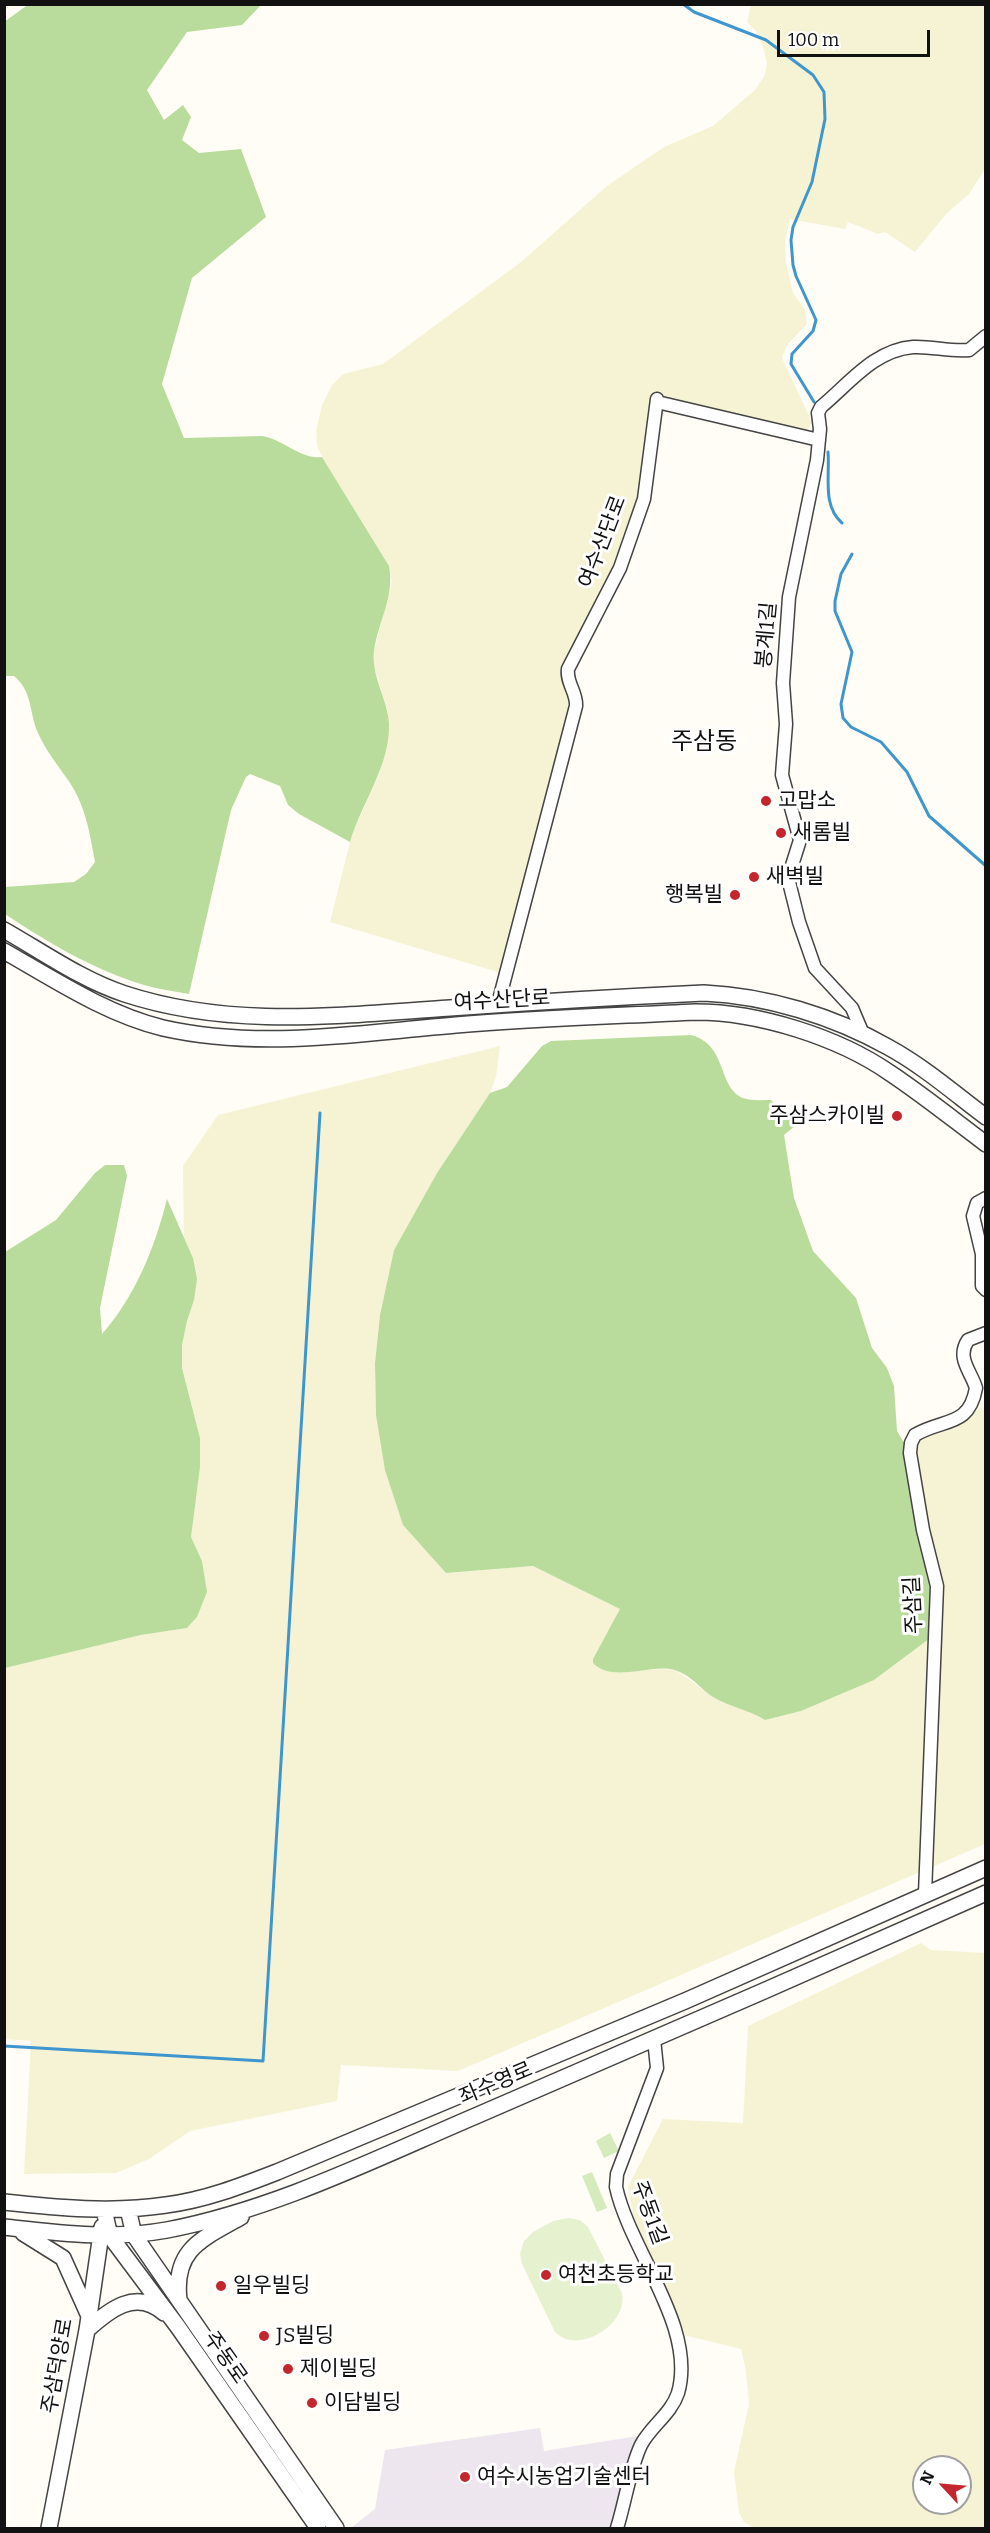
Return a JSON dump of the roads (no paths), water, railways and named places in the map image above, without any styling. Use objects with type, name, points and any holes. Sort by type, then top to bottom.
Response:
[{"type":"street","name":"봉계1길","points":[[862,1034],[852,1008],[815,968],[800,927],[789,878],[800,840],[782,775],[786,724],[783,683],[789,597],[809,508],[819,440],[819,409],[868,364],[904,348],[969,350],[986,336]]},
{"type":"street","name":"여수산단로","points":[[498,1005],[576,706],[575,694],[567,677],[568,669],[620,568],[640,509],[657,401],[819,440]]},
{"type":"street","name":"여수산단로","points":[[4,930],[93,981],[123,994],[167,1006],[246,1018],[717,993],[786,1006],[830,1020],[862,1034],[907,1059],[986,1117]]},
{"type":"street","name":"여수산단로","points":[[4,951],[83,996],[115,1011],[161,1027],[222,1038],[293,1039],[460,1024],[705,1012],[787,1027],[818,1037],[890,1072],[986,1144]]},
{"type":"street","points":[[853,1053],[862,1034]]},
{"type":"street","points":[[986,1198],[977,1203],[973,1216],[982,1254],[982,1286],[986,1290]]},
{"type":"street","name":"주삼길","points":[[926,1894],[937,1587],[923,1530],[910,1448],[913,1439],[919,1433],[960,1418],[969,1409],[976,1388],[964,1364],[964,1349],[968,1340],[986,1333]]},
{"type":"street","name":"좌수영로","points":[[4,2202],[104,2210],[128,2209],[193,2200],[220,2193],[277,2172],[685,2001],[986,1868]]},
{"type":"street","name":"좌수영로","points":[[9,2227],[105,2236],[134,2235],[190,2225],[265,2204],[654,2039],[986,1893]]},
{"type":"street","name":"주동1길","points":[[617,2529],[639,2450],[673,2404],[678,2393],[681,2368],[679,2342],[616,2187],[617,2174],[657,2068],[654,2039]]},
{"type":"street","points":[[179,2303],[179,2270],[191,2248],[204,2238],[265,2204]]},
{"type":"street","name":"주동로","points":[[128,2209],[134,2235],[336,2529]]},
{"type":"street","name":"주동로","points":[[104,2210],[105,2236],[178,2327],[318,2529]]},
{"type":"street","points":[[9,2227],[36,2240],[63,2258],[88,2323],[114,2308],[135,2302],[146,2303],[157,2308],[178,2327]]},
{"type":"street","name":"주삼덕양로","points":[[50,2529],[105,2236]]},
{"type":"waterway","points":[[683,4],[694,12],[766,40],[813,75],[824,92],[825,119],[812,182],[793,227],[791,240],[796,276],[816,320],[813,331],[792,354],[791,364],[814,402]]},
{"type":"waterway","points":[[828,452],[829,499],[836,516],[842,523]]},
{"type":"waterway","points":[[852,554],[841,574],[835,601],[835,611],[852,652],[841,704],[843,718],[851,727],[881,742],[907,772],[929,816],[986,866]]},
{"type":"waterway","points":[[4,2046],[263,2061],[320,1113]]},
{"type":"place","name":"고맙소","points":[[766,801]]},
{"type":"place","name":"새롬빌","points":[[781,833]]},
{"type":"place","name":"새벽빌","points":[[754,877]]},
{"type":"place","name":"행복빌","points":[[735,895]]},
{"type":"place","name":"주삼스카이빌","points":[[897,1116]]},
{"type":"place","name":"여천초등학교","points":[[546,2275]]},
{"type":"place","name":"일우빌딩","points":[[221,2286]]},
{"type":"place","name":"JS빌딩","points":[[264,2336]]},
{"type":"place","name":"제이빌딩","points":[[288,2369]]},
{"type":"place","name":"이담빌딩","points":[[312,2403]]},
{"type":"place","name":"여수시농업기술센터","points":[[465,2477]]},
{"type":"district","name":"주삼동","points":[[704,742]]}]
